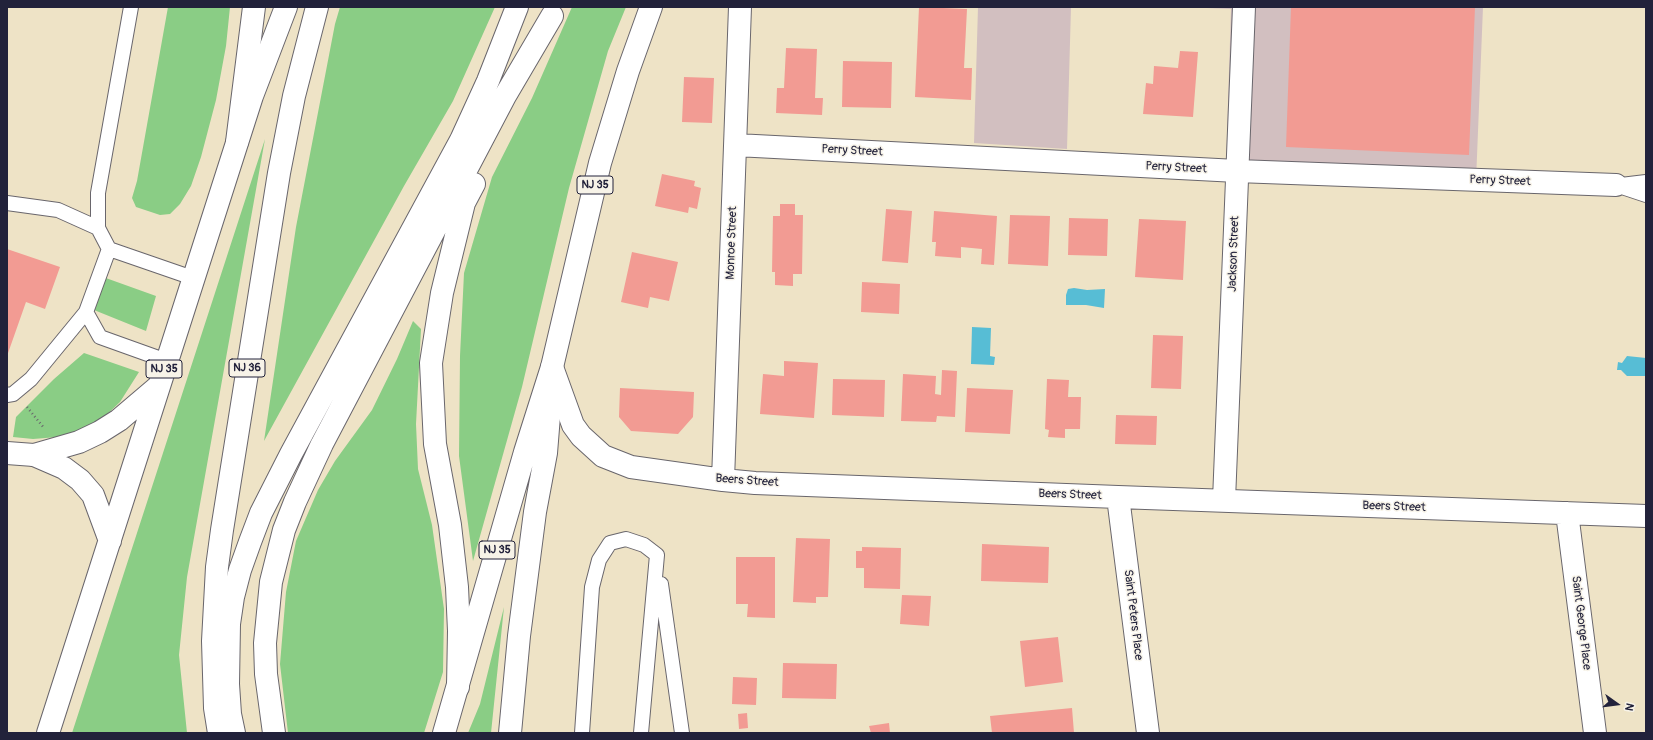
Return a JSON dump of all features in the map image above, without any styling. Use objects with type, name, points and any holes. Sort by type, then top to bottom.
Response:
[{"type":"main road","points":[[237,142],[254,7]]},
{"type":"main road","name":"NJ 35","points":[[48,733],[237,142],[266,57],[286,7]]},
{"type":"main road","name":"NJ 36","points":[[219,733],[215,708],[213,641],[217,574],[222,530],[280,167],[294,96],[317,7]]},
{"type":"main road","points":[[234,733],[230,714],[228,684],[229,624],[238,577],[261,513],[288,460],[461,140],[494,66],[516,7]]},
{"type":"main road","name":"NJ 35","points":[[444,733],[525,452],[552,367],[600,163],[628,72],[651,7]]},
{"type":"main road","name":"Monroe Street","points":[[723,480],[740,7]]},
{"type":"main road","name":"Jackson Street","points":[[1224,500],[1244,7]]},
{"type":"main road","points":[[458,687],[459,631],[457,587],[450,525],[435,444],[431,363],[442,293],[464,203],[518,102],[554,12]]},
{"type":"main road","points":[[274,733],[266,674],[265,643],[271,582],[284,530],[295,502],[322,444],[511,84],[554,12]]},
{"type":"main road","name":"Perry Street","points":[[736,145],[1237,171],[1616,185]]},
{"type":"main road","points":[[510,733],[519,636],[535,512],[546,453],[552,367]]},
{"type":"main road","name":"Beers Street","points":[[552,367],[573,425],[580,436],[603,456],[631,467],[723,480],[1118,497],[1646,516]]},
{"type":"main road","points":[[34,455],[79,442],[100,432],[119,420],[159,386]]},
{"type":"main road","points":[[7,453],[34,455],[64,468],[80,480],[93,495],[110,541]]},
{"type":"main road","name":"Saint Peters Place","points":[[1118,497],[1148,733]]},
{"type":"main road","name":"Saint George Place","points":[[1567,513],[1595,733]]},
{"type":"lane","points":[[131,7],[98,193],[98,228],[109,249],[193,278]]},
{"type":"lane","points":[[1616,185],[1646,182]]},
{"type":"lane","points":[[1616,185],[1646,195]]},
{"type":"lane","points":[[7,203],[58,210],[98,228]]},
{"type":"lane","points":[[7,395],[13,394],[31,379],[86,312],[109,249]]},
{"type":"lane","points":[[86,312],[100,337],[167,361]]},
{"type":"lane","points":[[582,733],[592,587],[599,560],[610,543],[626,540],[644,545],[657,555],[682,733]]},
{"type":"lane","points":[[640,733],[657,560]]},
{"type":"shaded area","points":[[978,7],[1071,7],[1067,149],[974,143]]},
{"type":"shaded area","points":[[1182,7],[1483,7],[1476,181],[1226,165],[1231,9]]},
{"type":"green space","points":[[168,7],[230,7],[226,46],[216,100],[201,157],[191,186],[180,204],[170,214],[160,215],[136,207],[132,198],[137,181]]},
{"type":"green space","points":[[340,7],[495,7],[453,101],[404,186],[264,441],[296,227],[335,24]]},
{"type":"green space","points":[[572,7],[626,7],[608,51],[569,188],[522,387],[473,561],[459,456],[460,356],[464,273],[492,177],[532,98]]},
{"type":"green space","points":[[265,139],[187,577],[179,655],[187,733],[72,733]]},
{"type":"green space","points":[[103,277],[156,296],[146,331],[94,310]]},
{"type":"green space","points":[[413,321],[421,329],[416,424],[418,469],[432,525],[444,609],[443,672],[424,733],[288,733],[280,664],[286,592],[296,541],[318,490],[335,461],[372,410],[397,359]]},
{"type":"green space","points":[[84,353],[139,372],[120,402],[99,422],[70,436],[33,439],[13,437],[16,417],[54,379]]},
{"type":"green space","points":[[504,607],[491,733],[468,733],[480,704]]},
{"type":"water","points":[[1074,288],[1087,290],[1105,289],[1104,308],[1086,305],[1066,305],[1066,295],[1068,289]]},
{"type":"water","points":[[972,327],[991,328],[990,356],[995,357],[994,365],[971,364]]},
{"type":"water","points":[[1627,356],[1646,358],[1646,376],[1627,376],[1621,370],[1617,370],[1618,362],[1622,363]]},
{"type":"building","points":[[919,7],[967,9],[964,68],[972,68],[971,100],[915,97]]},
{"type":"building","points":[[1291,7],[1475,7],[1469,155],[1286,147]]},
{"type":"building","points":[[786,48],[817,49],[815,98],[823,98],[822,115],[776,113],[777,88],[784,88]]},
{"type":"building","points":[[1180,51],[1198,52],[1193,117],[1143,114],[1146,83],[1153,84],[1154,66],[1178,68]]},
{"type":"building","points":[[843,61],[892,62],[891,108],[842,107]]},
{"type":"building","points":[[684,77],[714,78],[712,123],[682,122]]},
{"type":"building","points":[[662,174],[695,181],[694,186],[701,188],[697,209],[689,207],[688,213],[655,206]]},
{"type":"building","points":[[780,204],[795,204],[795,215],[803,215],[802,274],[793,274],[793,286],[775,285],[775,272],[772,272],[773,216],[780,216]]},
{"type":"building","points":[[886,209],[912,211],[908,263],[882,261]]},
{"type":"building","points":[[934,211],[997,216],[994,265],[981,264],[982,249],[961,247],[961,258],[935,256],[936,242],[932,242]]},
{"type":"building","points":[[1010,215],[1050,216],[1048,266],[1008,264]]},
{"type":"building","points":[[1069,218],[1108,219],[1107,256],[1068,255]]},
{"type":"building","points":[[1139,219],[1186,221],[1183,280],[1135,277]]},
{"type":"building","points":[[7,249],[60,267],[45,309],[26,302],[7,356]]},
{"type":"building","points":[[632,252],[678,262],[669,301],[650,297],[648,308],[621,302]]},
{"type":"building","points":[[862,282],[900,284],[899,314],[861,312]]},
{"type":"building","points":[[1153,335],[1183,336],[1181,389],[1151,388]]},
{"type":"building","points":[[784,361],[818,363],[814,418],[760,414],[763,374],[784,376]]},
{"type":"building","points":[[942,370],[957,371],[955,417],[937,416],[936,422],[901,421],[903,374],[936,376],[935,394],[941,395]]},
{"type":"building","points":[[833,379],[885,380],[884,417],[832,415]]},
{"type":"building","points":[[1047,379],[1069,380],[1068,397],[1081,397],[1080,429],[1065,429],[1065,438],[1048,437],[1049,430],[1045,429]]},
{"type":"building","points":[[620,388],[694,392],[693,417],[678,434],[631,431],[619,417]]},
{"type":"building","points":[[967,388],[1013,390],[1010,434],[965,432]]},
{"type":"building","points":[[1116,415],[1157,416],[1156,445],[1115,444]]},
{"type":"building","points":[[796,538],[830,539],[828,597],[816,597],[816,603],[793,602]]},
{"type":"building","points":[[982,544],[1049,547],[1048,583],[981,581]]},
{"type":"building","points":[[862,547],[901,548],[900,589],[864,588],[864,568],[856,568],[856,551],[862,551]]},
{"type":"building","points":[[736,557],[775,557],[775,618],[747,617],[748,604],[736,604]]},
{"type":"building","points":[[902,595],[931,596],[929,626],[900,624]]},
{"type":"building","points":[[1058,637],[1063,682],[1025,687],[1020,641]]},
{"type":"building","points":[[783,663],[837,664],[836,699],[782,698]]},
{"type":"building","points":[[733,677],[757,678],[756,705],[732,704]]},
{"type":"building","points":[[1072,708],[1074,733],[992,733],[990,716]]},
{"type":"building","points":[[747,713],[748,728],[739,729],[738,714]]},
{"type":"building","points":[[889,723],[890,733],[871,733],[869,726]]}]
